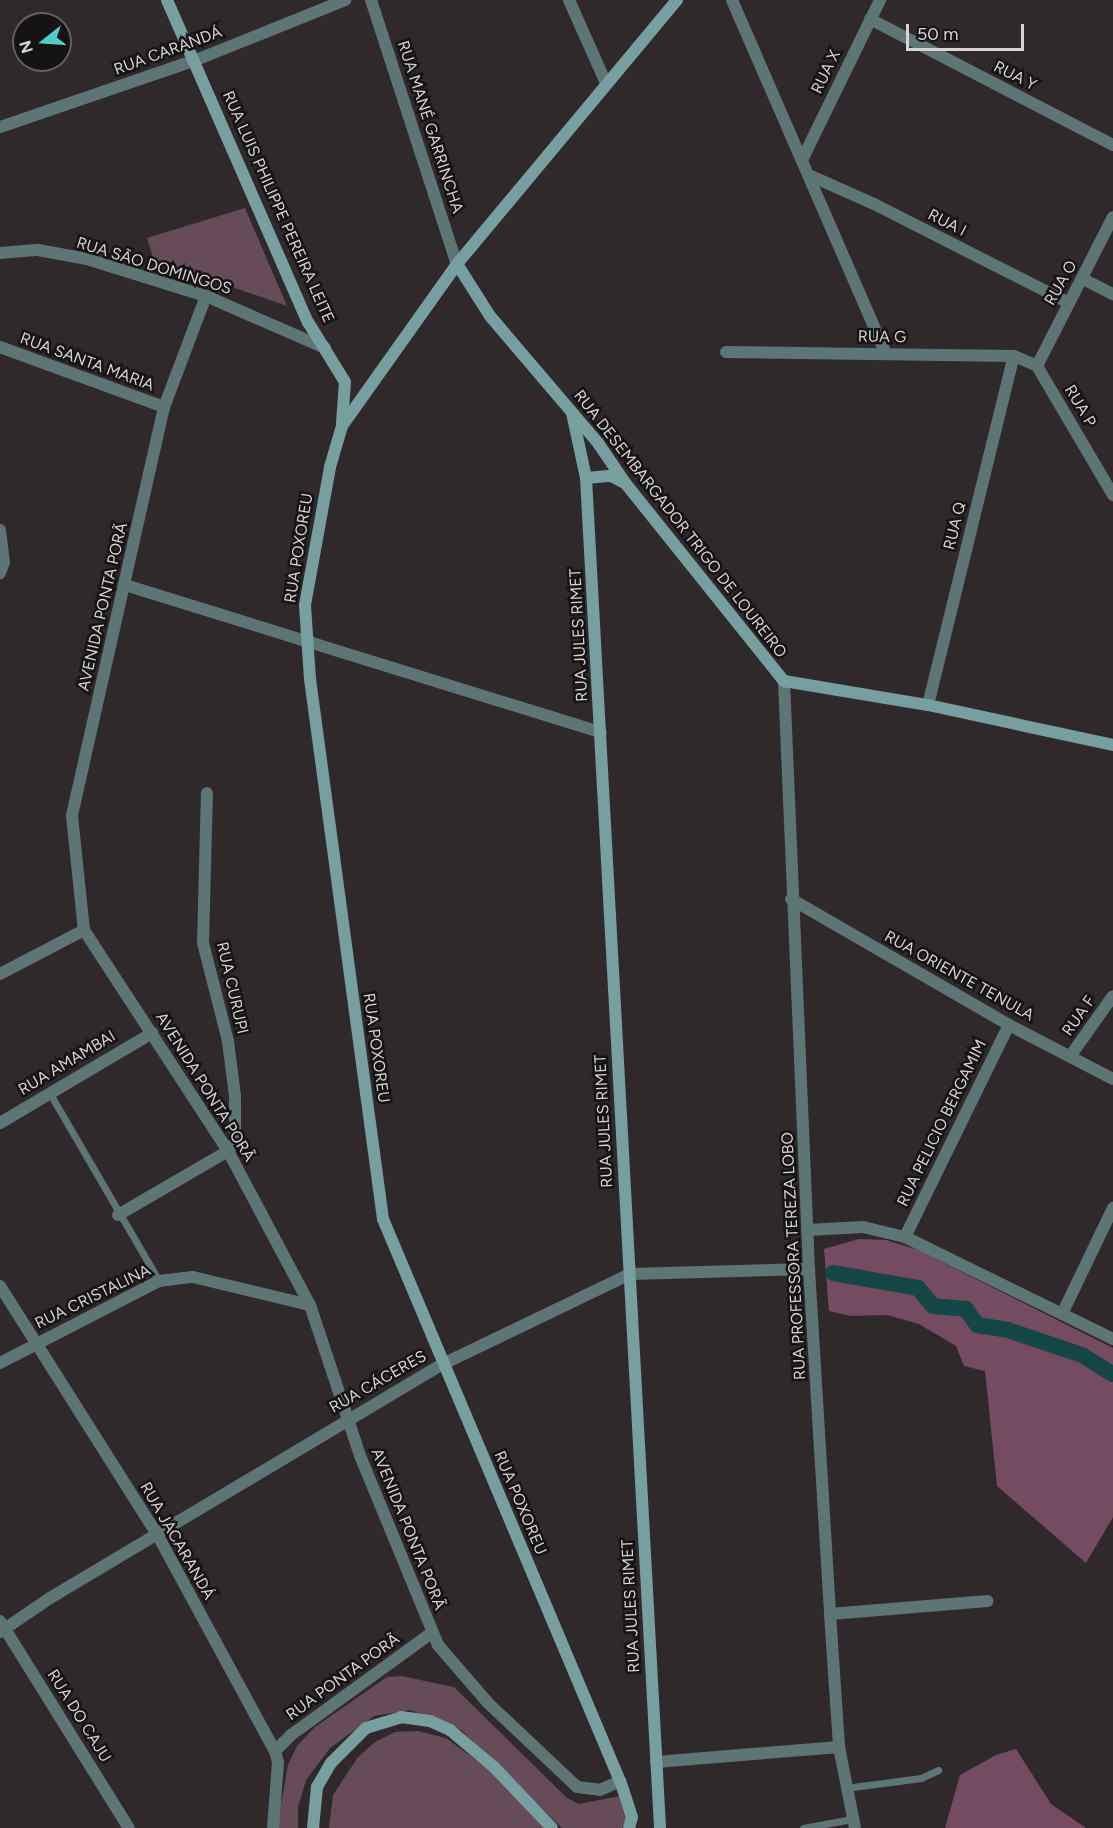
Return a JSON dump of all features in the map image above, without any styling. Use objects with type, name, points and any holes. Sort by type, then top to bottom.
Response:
[{"type":"street","name":"RUA LUIS PHILIPPE PEREIRA LEITE","points":[[167,0],[308,322],[345,382],[342,426]]},
{"type":"street","name":"RUA CARANDÁ","points":[[0,127],[195,60],[345,0]]},
{"type":"street","name":"RUA MANÉ GARRINCHA","points":[[371,0],[457,264]]},
{"type":"street","points":[[569,0],[606,83]]},
{"type":"street","name":"RUA POXOREU","points":[[629,1828],[632,1817],[620,1781],[383,1219],[306,638],[305,605],[330,467],[342,426],[457,264],[677,0]]},
{"type":"street","points":[[732,0],[803,158],[886,354]]},
{"type":"street","name":"RUA X","points":[[803,158],[880,0]]},
{"type":"street","name":"RUA Y","points":[[870,19],[1113,145]]},
{"type":"street","name":"RUA I","points":[[811,177],[874,204],[1067,302]]},
{"type":"street","name":"RUA O","points":[[1036,366],[1067,302],[1083,279],[1113,217]]},
{"type":"street","name":"RUA SÃO DOMINGOS","points":[[0,253],[38,250],[87,259],[206,296],[325,348]]},
{"type":"street","name":"RUA DESEMBARGADOR TRIGO DE LOUREIRO","points":[[457,264],[490,316],[572,413],[784,681],[928,705],[1113,745]]},
{"type":"street","points":[[1083,279],[1113,294]]},
{"type":"street","name":"AVENIDA PONTA PORÃ","points":[[206,296],[164,407],[126,585],[72,816],[84,930],[228,1151],[310,1305],[346,1419],[438,1645],[461,1674],[571,1782],[591,1790],[606,1789],[620,1781]]},
{"type":"street","name":"RUA SANTA MARIA","points":[[0,347],[164,407]]},
{"type":"street","name":"RUA G","points":[[726,352],[1014,356],[1036,366]]},
{"type":"street","name":"RUA Q","points":[[928,705],[1014,356]]},
{"type":"street","name":"RUA P","points":[[1036,366],[1113,495]]},
{"type":"street","name":"RUA JULES RIMET","points":[[572,413],[586,478],[602,732],[660,1828]]},
{"type":"street","points":[[586,478],[611,476],[626,484]]},
{"type":"street","points":[[0,530],[4,562],[0,573]]},
{"type":"street","points":[[126,585],[306,638],[602,732]]},
{"type":"street","name":"RUA PROFESSORA TEREZA LOBO","points":[[784,681],[791,899],[809,1269],[830,1614],[839,1747],[854,1823]]},
{"type":"street","name":"RUA CURUPI","points":[[207,793],[203,943],[228,1041],[235,1096],[236,1142],[228,1151]]},
{"type":"street","name":"RUA ORIENTE TENULA","points":[[791,899],[1009,1025],[1071,1055],[1113,1079]]},
{"type":"street","points":[[0,974],[84,930]]},
{"type":"street","name":"RUA F","points":[[1071,1055],[1113,996]]},
{"type":"street","name":"RUA PELICIO BERGAMIM","points":[[905,1237],[1009,1025]]},
{"type":"street","name":"RUA AMAMBAI","points":[[0,1123],[152,1033]]},
{"type":"street","points":[[118,1215],[228,1151]]},
{"type":"street","points":[[1062,1314],[1113,1208]]},
{"type":"street","points":[[808,1230],[863,1227],[905,1237],[1113,1339]]},
{"type":"street","name":"RUA CÁCERES","points":[[2,1627],[346,1419],[443,1364],[630,1274],[809,1269]]},
{"type":"street","name":"RUA CRISTALINA","points":[[0,1363],[159,1281],[193,1277],[310,1305]]},
{"type":"street","name":"RUA JACARANDÁ","points":[[0,1286],[157,1534],[276,1751],[278,1762],[273,1828]]},
{"type":"street","points":[[830,1614],[987,1601]]},
{"type":"street","name":"RUA DO CAJU","points":[[2,1627],[129,1828]]},
{"type":"street","name":"RUA PONTA PORÃ","points":[[276,1751],[291,1735],[433,1632]]},
{"type":"street","points":[[313,1828],[317,1787],[331,1763],[366,1728],[401,1717],[430,1721],[457,1735],[552,1828]]},
{"type":"street","points":[[656,1762],[839,1747]]},
{"type":"lane","points":[[49,1092],[118,1215],[159,1281]]},
{"type":"lane","points":[[846,1788],[921,1778],[938,1770]]},
{"type":"lane","points":[[803,1828],[854,1823]]},
{"type":"shaded area","points":[[245,208],[287,306],[154,260],[147,238]]},
{"type":"shaded area","points":[[859,1239],[886,1240],[918,1250],[1113,1348],[1113,1517],[1086,1563],[997,1486],[985,1371],[964,1366],[956,1346],[919,1324],[887,1315],[851,1316],[829,1311],[824,1249]]},
{"type":"shaded area","points":[[401,1676],[454,1687],[567,1798],[579,1804],[620,1796],[628,1812],[625,1825],[622,1828],[562,1828],[461,1730],[410,1710],[374,1716],[330,1748],[306,1780],[298,1807],[298,1828],[277,1828],[288,1765],[297,1746],[315,1727],[387,1677]]},
{"type":"shaded area","points":[[418,1731],[446,1738],[494,1773],[544,1828],[329,1828],[333,1795],[358,1757],[375,1742],[395,1732]]},
{"type":"shaded area","points":[[1016,1749],[1051,1804],[1086,1828],[945,1828],[960,1775],[996,1755]]},
{"type":"waterway","points":[[833,1273],[918,1288],[933,1306],[966,1309],[977,1325],[1008,1330],[1082,1355],[1113,1374]]}]
